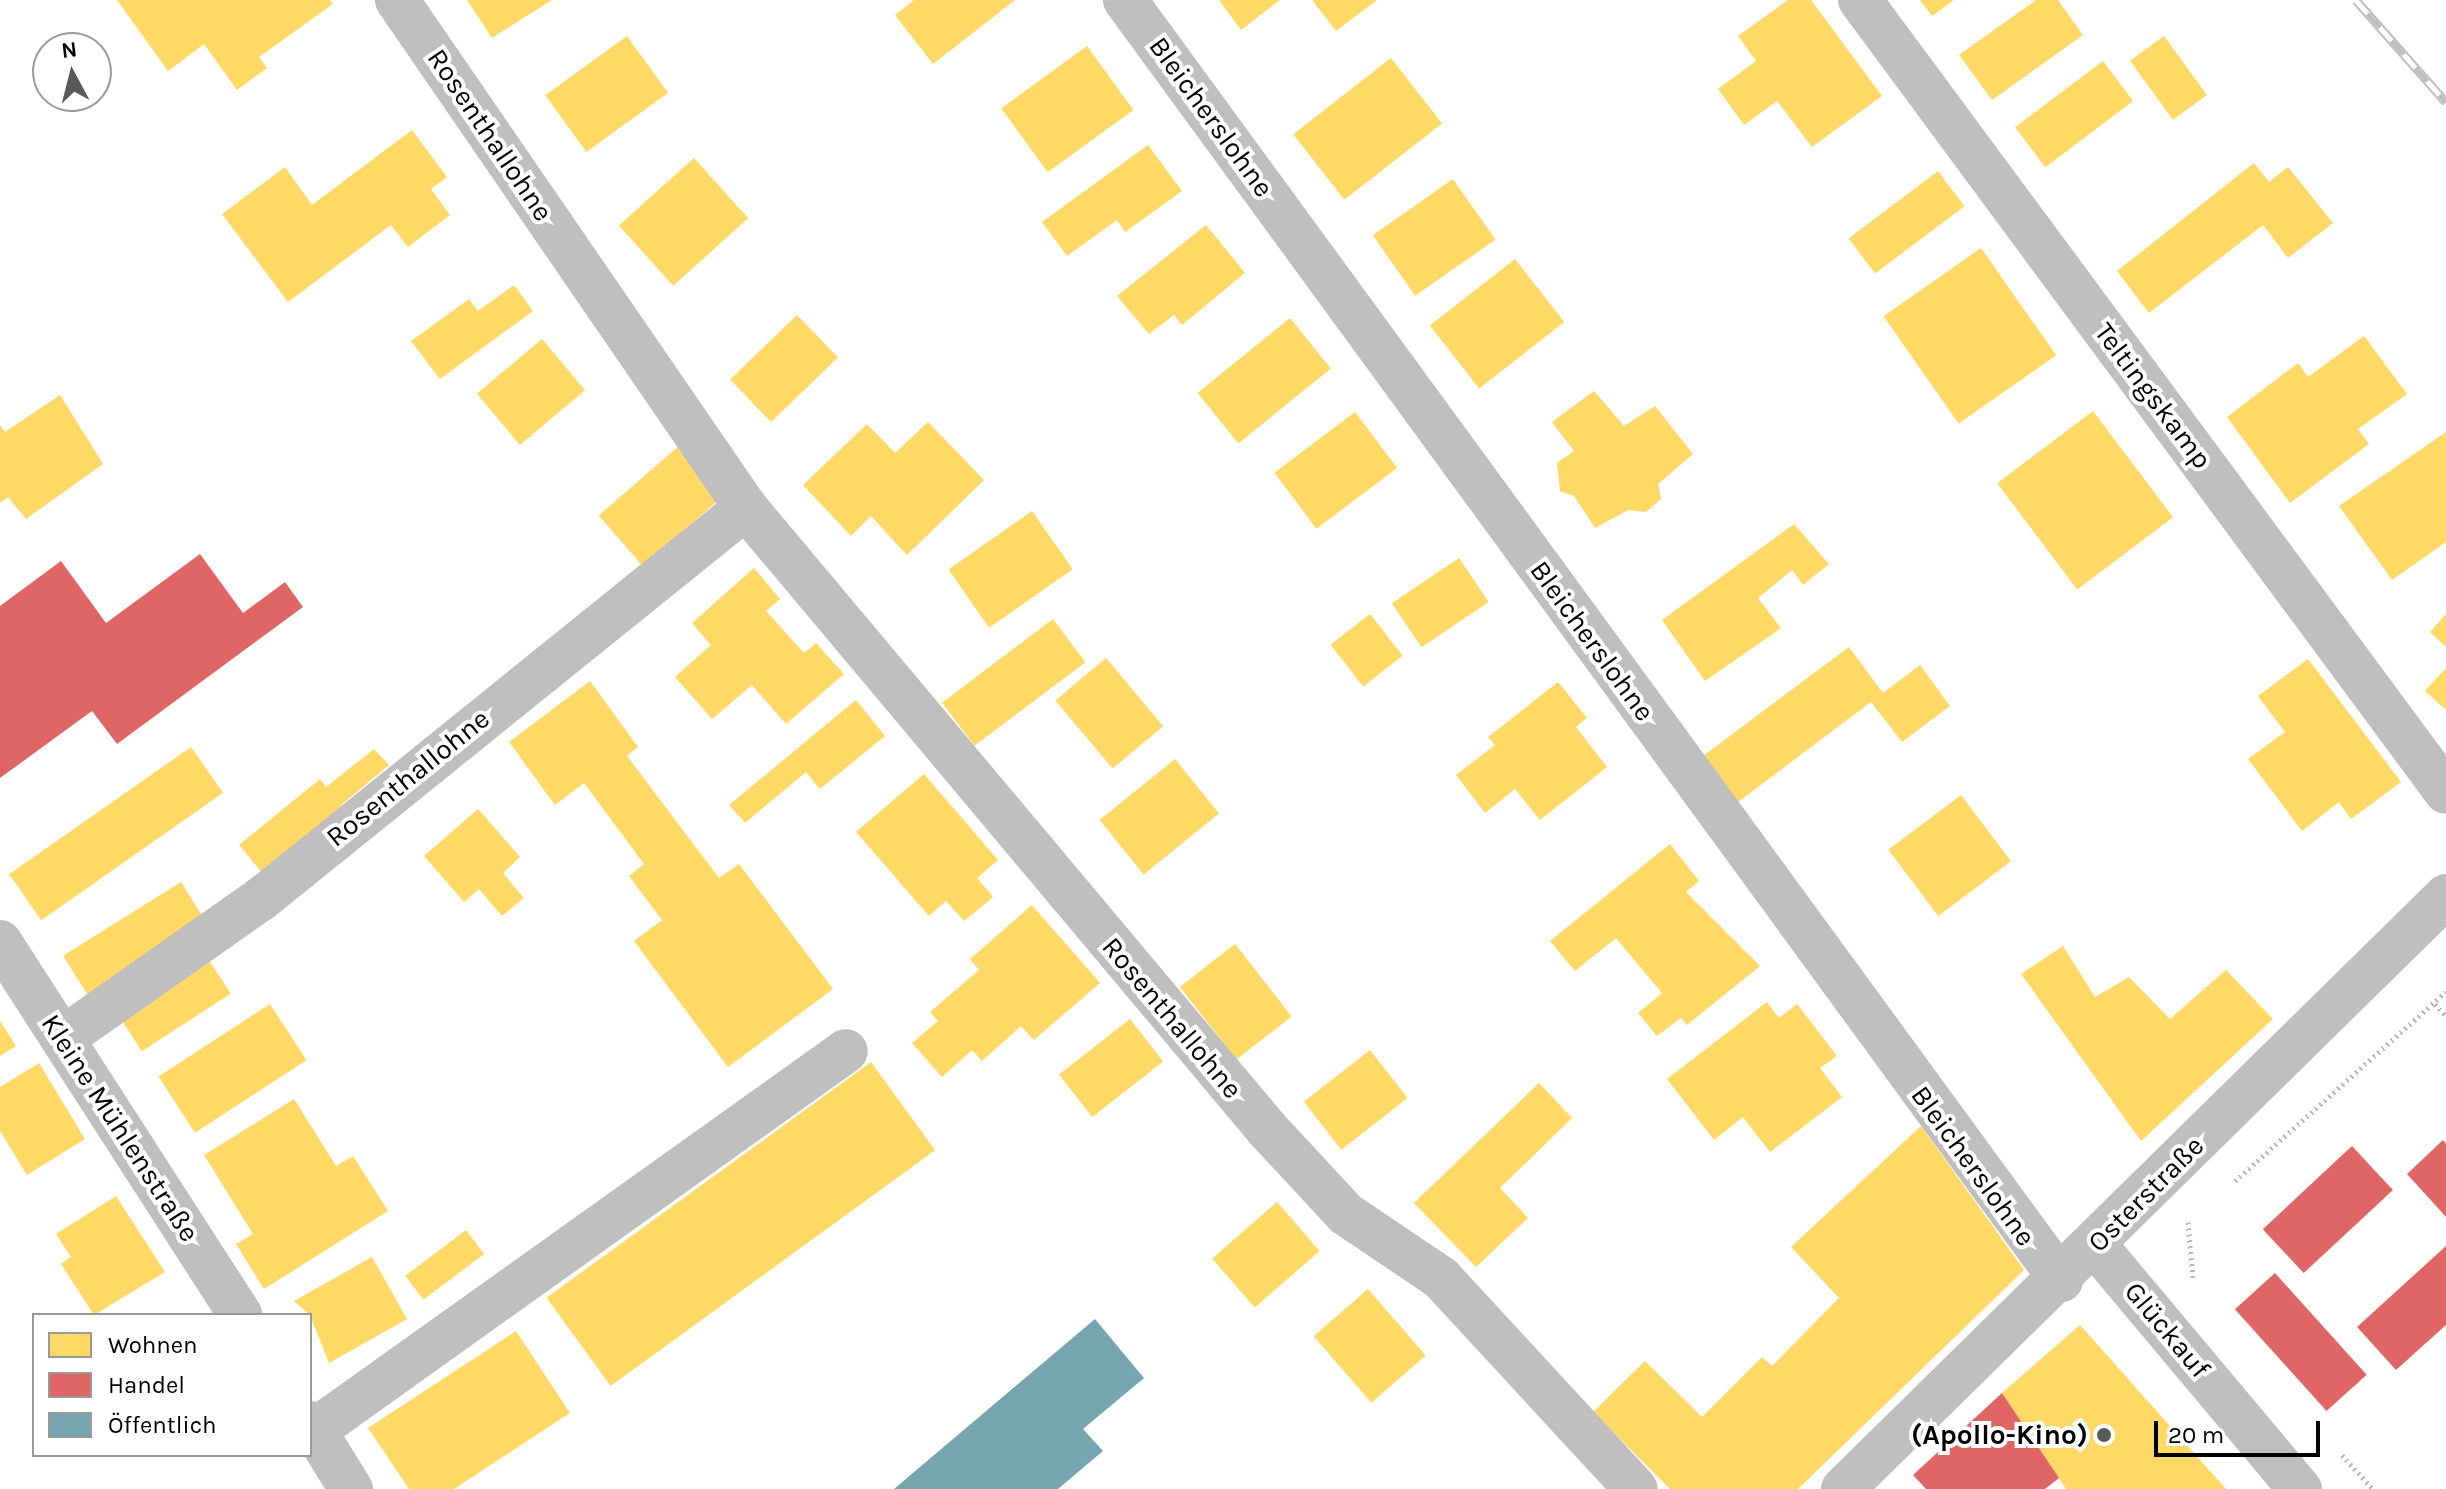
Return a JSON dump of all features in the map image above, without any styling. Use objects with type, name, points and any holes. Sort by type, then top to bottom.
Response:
[{"type":"street","name":"Rosenthallohne","points":[[397,0],[746,508],[1267,1129],[1346,1214],[1441,1278],[1636,1489]]},
{"type":"street","name":"Bleicherslohne","points":[[1125,0],[2061,1280]]},
{"type":"street","name":"Teltingskamp","points":[[1860,0],[2446,792]]},
{"type":"street","name":"Rosenthallohne","points":[[63,1038],[261,899],[746,508]]},
{"type":"street","name":"Osterstraße","points":[[1843,1489],[2061,1280],[2446,896]]},
{"type":"street","name":"Kleine Mühlenstraße","points":[[0,942],[239,1313]]},
{"type":"street","points":[[351,1489],[312,1427],[846,1051]]},
{"type":"street","name":"Glückauf","points":[[2095,1245],[2300,1489]]},
{"type":"path","points":[[2224,1191],[2446,992]]},
{"type":"path","points":[[2435,1004],[2446,1016]]},
{"type":"path","points":[[2194,1296],[2188,1222],[2200,1211]]},
{"type":"path","points":[[2331,1444],[2373,1489]]},
{"type":"building: Wohnen","points":[[117,0],[330,0],[333,4],[259,57],[267,68],[237,90],[204,44],[168,71]]},
{"type":"building: Wohnen","points":[[467,0],[552,0],[492,38]]},
{"type":"building: Wohnen","points":[[914,0],[1015,0],[933,64],[895,15]]},
{"type":"building: Wohnen","points":[[1219,0],[1280,0],[1241,30]]},
{"type":"building: Wohnen","points":[[1312,0],[1377,0],[1336,31]]},
{"type":"building: Wohnen","points":[[1788,0],[1811,0],[1882,96],[1812,147],[1777,101],[1744,125],[1718,89],[1756,61],[1738,36]]},
{"type":"building: Wohnen","points":[[1920,0],[1954,0],[1932,16]]},
{"type":"building: Wohnen","points":[[2036,0],[2058,0],[2083,35],[1992,100],[1959,55]]},
{"type":"building: Wohnen","points":[[627,36],[668,93],[586,152],[545,95]]},
{"type":"building: Wohnen","points":[[2164,36],[2207,95],[2173,120],[2130,61]]},
{"type":"building: Wohnen","points":[[1087,46],[1133,110],[1048,172],[1001,108]]},
{"type":"building: Wohnen","points":[[1391,58],[1442,123],[1344,200],[1293,134]]},
{"type":"building: Wohnen","points":[[2103,61],[2133,101],[2045,167],[2015,127]]},
{"type":"building: Wohnen","points":[[412,130],[447,177],[431,189],[450,215],[408,247],[391,225],[288,302],[222,214],[285,167],[312,205]]},
{"type":"building: Wohnen","points":[[1148,145],[1182,191],[1125,232],[1117,220],[1067,256],[1042,222]]},
{"type":"building: Wohnen","points":[[694,158],[748,218],[673,286],[619,226]]},
{"type":"building: Wohnen","points":[[2254,163],[2269,182],[2288,167],[2333,223],[2288,258],[2263,225],[2149,313],[2117,271]]},
{"type":"building: Wohnen","points":[[1938,171],[1964,206],[1875,274],[1849,238]]},
{"type":"building: Wohnen","points":[[1453,179],[1495,240],[1415,296],[1373,235]]},
{"type":"building: Wohnen","points":[[1206,225],[1245,273],[1182,325],[1174,315],[1149,334],[1117,296]]},
{"type":"building: Wohnen","points":[[1981,248],[2056,355],[1959,424],[1884,316]]},
{"type":"building: Wohnen","points":[[1515,259],[1564,322],[1479,389],[1430,325]]},
{"type":"building: Wohnen","points":[[514,285],[533,311],[440,379],[411,341],[469,299],[478,311]]},
{"type":"building: Wohnen","points":[[797,315],[838,357],[771,422],[730,380]]},
{"type":"building: Wohnen","points":[[1290,318],[1331,369],[1238,443],[1198,393]]},
{"type":"building: Wohnen","points":[[2364,336],[2407,394],[2358,429],[2369,444],[2290,503],[2227,417],[2298,363],[2308,377]]},
{"type":"building: Wohnen","points":[[542,339],[585,390],[520,445],[477,394]]},
{"type":"building: Wohnen","points":[[1594,391],[1624,426],[1655,406],[1693,454],[1658,484],[1661,499],[1646,512],[1628,510],[1595,528],[1574,496],[1560,491],[1557,463],[1574,451],[1552,422]]},
{"type":"building: Wohnen","points":[[60,395],[103,464],[26,519],[8,497],[0,503],[0,425],[5,432]]},
{"type":"building: Wohnen","points":[[2093,411],[2173,517],[2077,589],[1997,483]]},
{"type":"building: Wohnen","points":[[1355,412],[1397,468],[1316,529],[1274,473]]},
{"type":"building: Wohnen","points":[[928,422],[984,480],[907,555],[871,516],[851,536],[803,485],[867,424],[895,453]]},
{"type":"building: Wohnen","points":[[2446,432],[2446,542],[2392,580],[2339,506]]},
{"type":"building: Wohnen","points":[[681,444],[725,495],[643,566],[599,516]]},
{"type":"building: Wohnen","points":[[1032,511],[1073,569],[989,628],[948,570]]},
{"type":"building: Wohnen","points":[[1794,524],[1829,564],[1803,585],[1792,570],[1758,598],[1781,628],[1705,681],[1662,620]]},
{"type":"building: Wohnen","points":[[1459,558],[1489,602],[1421,647],[1392,603]]},
{"type":"building: Wohnen","points":[[754,568],[780,599],[766,611],[804,653],[816,643],[844,674],[786,724],[752,685],[712,719],[675,677],[711,645],[692,623]]},
{"type":"building: Wohnen","points":[[1370,614],[1403,656],[1363,687],[1331,645]]},
{"type":"building: Wohnen","points":[[2446,614],[2446,647],[2430,632]]},
{"type":"building: Wohnen","points":[[1053,619],[1085,662],[974,746],[942,703]]},
{"type":"building: Wohnen","points":[[1849,647],[1883,693],[1920,665],[1950,706],[1902,742],[1871,702],[1734,805],[1699,759]]},
{"type":"building: Wohnen","points":[[1106,658],[1163,726],[1113,769],[1055,700]]},
{"type":"building: Wohnen","points":[[2308,659],[2401,782],[2351,819],[2339,802],[2302,831],[2248,759],[2285,732],[2258,696]]},
{"type":"building: Wohnen","points":[[2446,668],[2446,710],[2425,691]]},
{"type":"building: Wohnen","points":[[590,681],[638,747],[627,756],[719,878],[739,864],[833,989],[728,1067],[634,941],[662,920],[629,876],[644,864],[584,783],[555,805],[509,742]]},
{"type":"building: Wohnen","points":[[1558,682],[1587,718],[1576,727],[1607,767],[1540,820],[1515,789],[1485,813],[1456,775],[1495,745],[1488,737]]},
{"type":"building: Wohnen","points":[[856,700],[885,736],[820,789],[806,772],[745,823],[729,805]]},
{"type":"building: Wohnen","points":[[191,747],[223,793],[41,920],[9,874]]},
{"type":"building: Wohnen","points":[[374,749],[389,765],[341,805],[349,814],[268,880],[239,845],[320,779],[326,787]]},
{"type":"building: Wohnen","points":[[1175,759],[1219,813],[1144,874],[1100,820]]},
{"type":"building: Wohnen","points":[[924,774],[998,860],[977,878],[993,897],[964,921],[946,901],[929,916],[856,832]]},
{"type":"building: Wohnen","points":[[1961,795],[2011,861],[1938,916],[1888,850]]},
{"type":"building: Wohnen","points":[[478,809],[520,857],[503,873],[524,898],[502,916],[479,889],[464,902],[424,856]]},
{"type":"building: Wohnen","points":[[1670,844],[1699,881],[1686,892],[1760,966],[1687,1025],[1681,1018],[1657,1036],[1638,1013],[1662,993],[1616,938],[1575,971],[1550,941]]},
{"type":"building: Wohnen","points":[[181,882],[212,931],[94,1005],[63,956]]},
{"type":"building: Wohnen","points":[[1032,905],[1100,983],[1034,1040],[1021,1026],[982,1061],[972,1050],[942,1077],[912,1043],[938,1021],[930,1012],[979,970],[970,959]]},
{"type":"building: Wohnen","points":[[1235,944],[1292,1016],[1236,1060],[1180,987]]},
{"type":"building: Wohnen","points":[[2063,946],[2095,997],[2129,977],[2170,1019],[2226,970],[2273,1019],[2141,1141],[2021,974]]},
{"type":"building: Wohnen","points":[[209,960],[231,994],[142,1051],[120,1018]]},
{"type":"building: Wohnen","points":[[1767,1002],[1779,1018],[1797,1004],[1837,1056],[1820,1068],[1842,1097],[1770,1152],[1743,1117],[1714,1140],[1667,1079]]},
{"type":"building: Wohnen","points":[[270,1004],[306,1060],[195,1133],[158,1076]]},
{"type":"building: Wohnen","points":[[1130,1019],[1163,1062],[1092,1117],[1059,1074]]},
{"type":"building: Wohnen","points":[[0,1021],[16,1046],[0,1056]]},
{"type":"building: Wohnen","points":[[1370,1050],[1408,1098],[1341,1150],[1304,1102]]},
{"type":"building: Wohnen","points":[[871,1062],[935,1150],[611,1386],[547,1298]]},
{"type":"building: Wohnen","points":[[39,1063],[85,1139],[27,1175],[0,1131],[0,1087]]},
{"type":"building: Wohnen","points":[[1539,1083],[1572,1118],[1500,1188],[1528,1218],[1476,1267],[1414,1203]]},
{"type":"building: Wohnen","points":[[294,1099],[336,1166],[353,1156],[388,1211],[264,1289],[236,1244],[253,1234],[204,1155]]},
{"type":"building: Wohnen","points":[[1921,1126],[2024,1270],[1798,1489],[1670,1489],[1593,1412],[1645,1361],[1702,1417],[1762,1357],[1772,1366],[1839,1298],[1791,1247]]},
{"type":"building: Wohnen","points":[[116,1196],[165,1272],[93,1313],[61,1264],[71,1257],[56,1234]]},
{"type":"building: Wohnen","points":[[1277,1202],[1320,1251],[1255,1307],[1212,1258]]},
{"type":"building: Wohnen","points":[[466,1230],[484,1254],[423,1300],[405,1276]]},
{"type":"building: Wohnen","points":[[372,1257],[407,1319],[329,1363],[312,1313],[294,1301]]},
{"type":"building: Wohnen","points":[[1368,1289],[1426,1355],[1371,1403],[1314,1336]]},
{"type":"building: Wohnen","name":"(Apollo-Kino)","points":[[2080,1325],[2226,1489],[2066,1489],[2002,1393]]},
{"type":"building: Wohnen","points":[[516,1331],[570,1413],[454,1489],[409,1489],[368,1428]]},
{"type":"building: Handel","points":[[200,554],[243,613],[285,582],[303,607],[117,744],[92,711],[0,778],[0,606],[61,561],[106,623]]},
{"type":"building: Handel","points":[[2443,1140],[2446,1144],[2446,1217],[2407,1174]]},
{"type":"building: Handel","points":[[2352,1146],[2393,1190],[2304,1273],[2263,1229]]},
{"type":"building: Handel","points":[[2446,1246],[2446,1325],[2396,1370],[2357,1327]]},
{"type":"building: Handel","points":[[2275,1273],[2367,1375],[2327,1411],[2235,1309]]},
{"type":"building: Handel","points":[[2002,1393],[2059,1478],[2045,1489],[1926,1489],[1913,1475]]},
{"type":"building: Öffentlich","points":[[1095,1319],[1144,1378],[1083,1429],[1103,1451],[1058,1489],[894,1489]]},
{"type":"railway","points":[[2356,0],[2446,102]]},
{"type":"place","name":"(Apollo-Kino)","points":[[2104,1435]]}]
